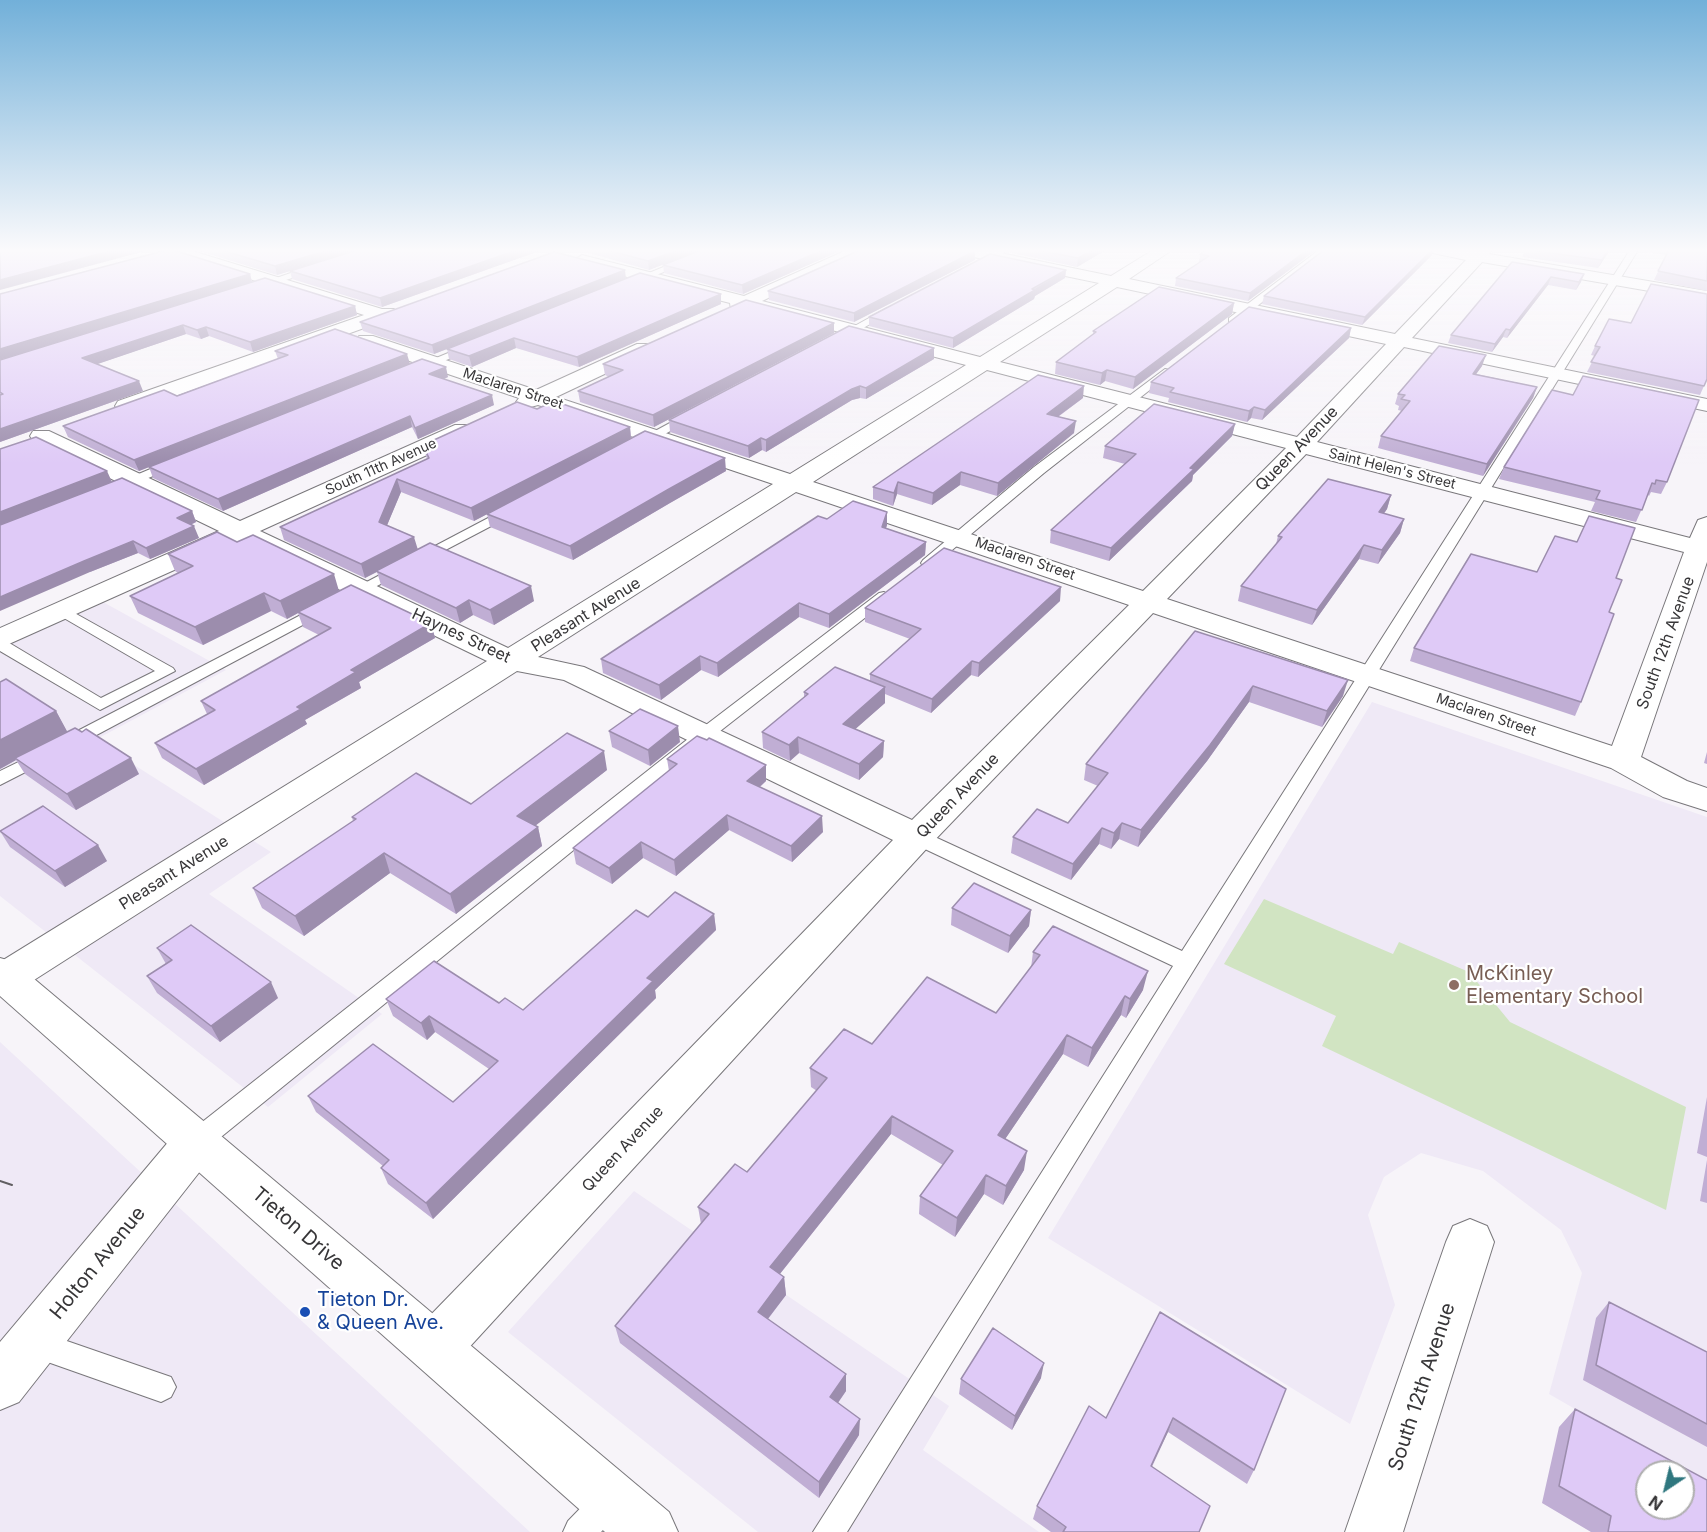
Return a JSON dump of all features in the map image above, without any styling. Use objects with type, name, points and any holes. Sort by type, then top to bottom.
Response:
[{"type":"street","points":[[107,413],[365,321]]},
{"type":"street","name":"Saint Helen's Street","points":[[818,321],[1481,492],[1705,541]]},
{"type":"street","name":"Pleasant Avenue","points":[[3,975],[511,661],[1050,321]]},
{"type":"street","points":[[1304,321],[1707,405]]},
{"type":"street","name":"Queen Avenue","points":[[435,1347],[917,837],[1301,446],[1419,321]]},
{"type":"street","name":"Maclaren Street","points":[[338,331],[420,366],[536,397],[1623,761],[1675,789],[1707,800]]},
{"type":"street","points":[[503,412],[661,340]]},
{"type":"street","name":"South 11th Avenue","points":[[0,639],[482,422]]},
{"type":"street","name":"Haynes Street","points":[[42,436],[122,484],[241,530],[344,598],[511,661],[573,673],[917,837]]},
{"type":"street","name":"South 12th Avenue","points":[[1623,761],[1705,541]]},
{"type":"street","name":"Tieton Drive","points":[[3,975],[650,1532]]},
{"type":"street","name":"Holton Avenue","points":[[0,1383],[196,1142]]},
{"type":"street","name":"South 12th Avenue","points":[[1374,1532],[1470,1242]]},
{"type":"lane","points":[[820,347],[868,321]]},
{"type":"lane","points":[[1219,331],[1231,321]]},
{"type":"lane","points":[[829,1532],[1589,321]]},
{"type":"lane","points":[[420,366],[484,341]]},
{"type":"lane","points":[[913,574],[960,538],[1039,470],[1183,359]]},
{"type":"lane","points":[[622,452],[705,408]]},
{"type":"lane","points":[[122,484],[188,457]]},
{"type":"lane","points":[[0,779],[528,501]]},
{"type":"lane","points":[[196,1142],[704,735],[894,589]]},
{"type":"lane","points":[[0,644],[100,705],[167,671],[62,611]]},
{"type":"lane","points":[[917,837],[1185,962]]},
{"type":"lane","points":[[33,1343],[161,1387]]},
{"type":"lane","points":[[579,1532],[611,1498]]},
{"type":"shaded area","points":[[85,592],[226,670],[95,740],[271,852],[209,894],[382,1014],[268,1107],[0,896],[0,631]]},
{"type":"shaded area","name":"McKinley Elementary School","points":[[1372,702],[1707,817],[1707,1485],[1695,1478],[1695,1460],[1664,1460],[1549,1394],[1582,1273],[1561,1230],[1483,1171],[1421,1153],[1384,1177],[1368,1215],[1395,1305],[1350,1424],[1048,1238]]},
{"type":"shaded area","points":[[0,1042],[530,1532],[0,1532]]},
{"type":"shaded area","points":[[634,1191],[949,1406],[923,1450],[1039,1532],[758,1532],[508,1332]]},
{"type":"green space","points":[[1264,899],[1393,954],[1399,942],[1469,972],[1510,1022],[1686,1107],[1666,1210],[1322,1046],[1336,1016],[1224,964]]},
{"type":"building","points":[[0,321],[92,321],[0,349]]},
{"type":"building","points":[[124,321],[310,321],[250,342],[206,327],[197,330],[183,325],[82,358],[139,381],[0,429],[0,395],[3,394],[0,392],[0,360]]},
{"type":"building","points":[[361,321],[492,321],[432,345]]},
{"type":"building","points":[[517,321],[658,321],[577,357],[514,338],[469,356],[447,349]]},
{"type":"building","points":[[698,321],[834,323],[653,415],[578,391],[623,370],[603,364]]},
{"type":"building","points":[[887,321],[981,321],[953,338]]},
{"type":"building","points":[[1107,321],[1209,321],[1135,377],[1107,370],[1102,373],[1056,362],[1096,332],[1093,331]]},
{"type":"building","points":[[1230,321],[1319,321],[1351,328],[1265,410],[1254,407],[1249,411],[1170,392],[1174,388],[1151,382]]},
{"type":"building","points":[[1462,321],[1517,321],[1510,330],[1506,329],[1495,344],[1451,335]]},
{"type":"building","points":[[1608,321],[1707,321],[1707,379],[1704,386],[1591,362],[1600,347],[1595,346]]},
{"type":"building","points":[[849,326],[934,348],[866,388],[860,386],[852,389],[766,440],[761,438],[748,446],[669,420]]},
{"type":"building","points":[[335,329],[407,354],[134,460],[63,426],[164,390],[177,396],[288,355],[275,351]]},
{"type":"building","points":[[1439,346],[1486,355],[1473,374],[1537,387],[1487,464],[1381,436],[1410,401],[1401,399],[1405,395],[1398,394]]},
{"type":"building","points":[[422,359],[446,367],[429,374],[492,395],[415,428],[410,416],[218,499],[149,467]]},
{"type":"building","points":[[1038,375],[1084,386],[1047,414],[1076,421],[998,483],[961,472],[933,493],[898,482],[894,493],[873,487]]},
{"type":"building","points":[[1583,376],[1699,400],[1667,482],[1656,480],[1655,484],[1652,483],[1642,510],[1596,499],[1600,491],[1504,467],[1552,390],[1573,395]]},
{"type":"building","points":[[554,401],[630,427],[471,508],[397,479],[379,522],[414,537],[361,564],[280,527],[429,458],[423,445],[517,402],[537,409]]},
{"type":"building","points":[[1154,404],[1235,424],[1190,468],[1194,469],[1111,548],[1051,530],[1136,454],[1105,446]]},
{"type":"building","points":[[645,431],[725,458],[570,546],[487,514]]},
{"type":"building","points":[[36,437],[107,471],[0,512],[0,449]]},
{"type":"building","points":[[122,478],[192,511],[177,518],[194,526],[146,548],[133,541],[0,597],[0,525]]},
{"type":"building","points":[[1328,479],[1391,495],[1379,512],[1404,519],[1382,550],[1364,545],[1317,610],[1241,586],[1282,537],[1278,536]]},
{"type":"building","points":[[853,501],[887,512],[882,527],[926,542],[829,614],[799,603],[717,663],[700,656],[659,685],[601,659],[818,516],[827,519]]},
{"type":"building","points":[[1589,516],[1635,528],[1616,578],[1622,580],[1609,612],[1614,614],[1581,702],[1414,648],[1471,554],[1537,572],[1555,536],[1577,542]]},
{"type":"building","points":[[217,532],[237,542],[253,535],[334,574],[280,601],[264,593],[195,627],[130,596],[193,566],[168,554]]},
{"type":"building","points":[[430,543],[531,586],[490,610],[469,600],[456,608],[376,571]]},
{"type":"building","points":[[944,548],[1061,587],[979,663],[972,661],[932,699],[870,674],[921,629],[865,608]]},
{"type":"building","points":[[351,585],[431,623],[351,670],[356,672],[297,707],[301,709],[196,769],[155,743],[215,710],[201,701],[331,628],[298,612]]},
{"type":"building","points":[[1195,631],[1348,680],[1327,711],[1253,686],[1210,745],[1141,830],[1122,823],[1114,833],[1102,828],[1073,864],[1013,837],[1037,809],[1068,823],[1108,773],[1086,764]]},
{"type":"building","points":[[835,667],[885,687],[843,724],[884,741],[859,764],[798,737],[789,745],[762,732],[808,694],[804,692]]},
{"type":"building","points":[[6,679],[56,711],[0,740],[0,682]]},
{"type":"building","points":[[640,709],[678,726],[648,750],[609,731]]},
{"type":"building","points":[[75,728],[82,732],[86,729],[131,758],[67,794],[15,758]]},
{"type":"building","points":[[567,733],[604,751],[517,816],[538,827],[450,894],[384,853],[295,916],[253,888],[356,819],[352,817],[416,773],[471,804]]},
{"type":"building","points":[[697,736],[707,740],[709,738],[766,765],[747,781],[822,816],[791,846],[727,815],[674,860],[641,842],[609,868],[573,848],[677,764],[667,759]]},
{"type":"building","points":[[43,806],[98,845],[55,871],[0,831]]},
{"type":"building","points":[[974,883],[1031,910],[1010,936],[952,908]]},
{"type":"building","points":[[675,892],[714,914],[647,978],[653,981],[426,1203],[381,1168],[389,1160],[308,1096],[373,1044],[453,1102],[498,1061],[429,1016],[421,1023],[386,999],[434,961],[499,1003],[505,998],[523,1010],[636,910],[648,917]]},
{"type":"building","points":[[191,925],[271,982],[211,1026],[147,976],[172,960],[157,948]]},
{"type":"building","points":[[1053,926],[1148,971],[1130,999],[1125,996],[1092,1048],[1067,1035],[998,1135],[1027,1151],[1006,1186],[986,1175],[957,1218],[920,1196],[953,1151],[892,1116],[770,1267],[784,1277],[758,1312],[846,1374],[830,1397],[860,1419],[819,1482],[615,1326],[709,1214],[698,1207],[735,1164],[747,1172],[827,1078],[810,1068],[844,1029],[872,1044],[927,977],[996,1013],[1040,955],[1033,952]]},
{"type":"building","points":[[1609,1302],[1707,1352],[1707,1424],[1596,1365]]},
{"type":"building","points":[[1160,1312],[1286,1389],[1254,1470],[1173,1418],[1151,1466],[1210,1506],[1199,1532],[1063,1532],[1066,1527],[1037,1506],[1089,1406],[1106,1418]]},
{"type":"building","points":[[993,1328],[1044,1363],[1015,1416],[961,1379]]},
{"type":"building","points":[[1575,1409],[1670,1460],[1635,1460],[1635,1520],[1695,1520],[1695,1474],[1707,1480],[1707,1532],[1608,1532],[1611,1516],[1559,1486]]},
{"type":"tram line","points":[[0,1181],[12,1185]]},
{"type":"place","name":"McKinley Elementary School","points":[[1454,985]]},
{"type":"place","name":"Tieton Dr. & Queen Ave.","points":[[305,1312]]}]
